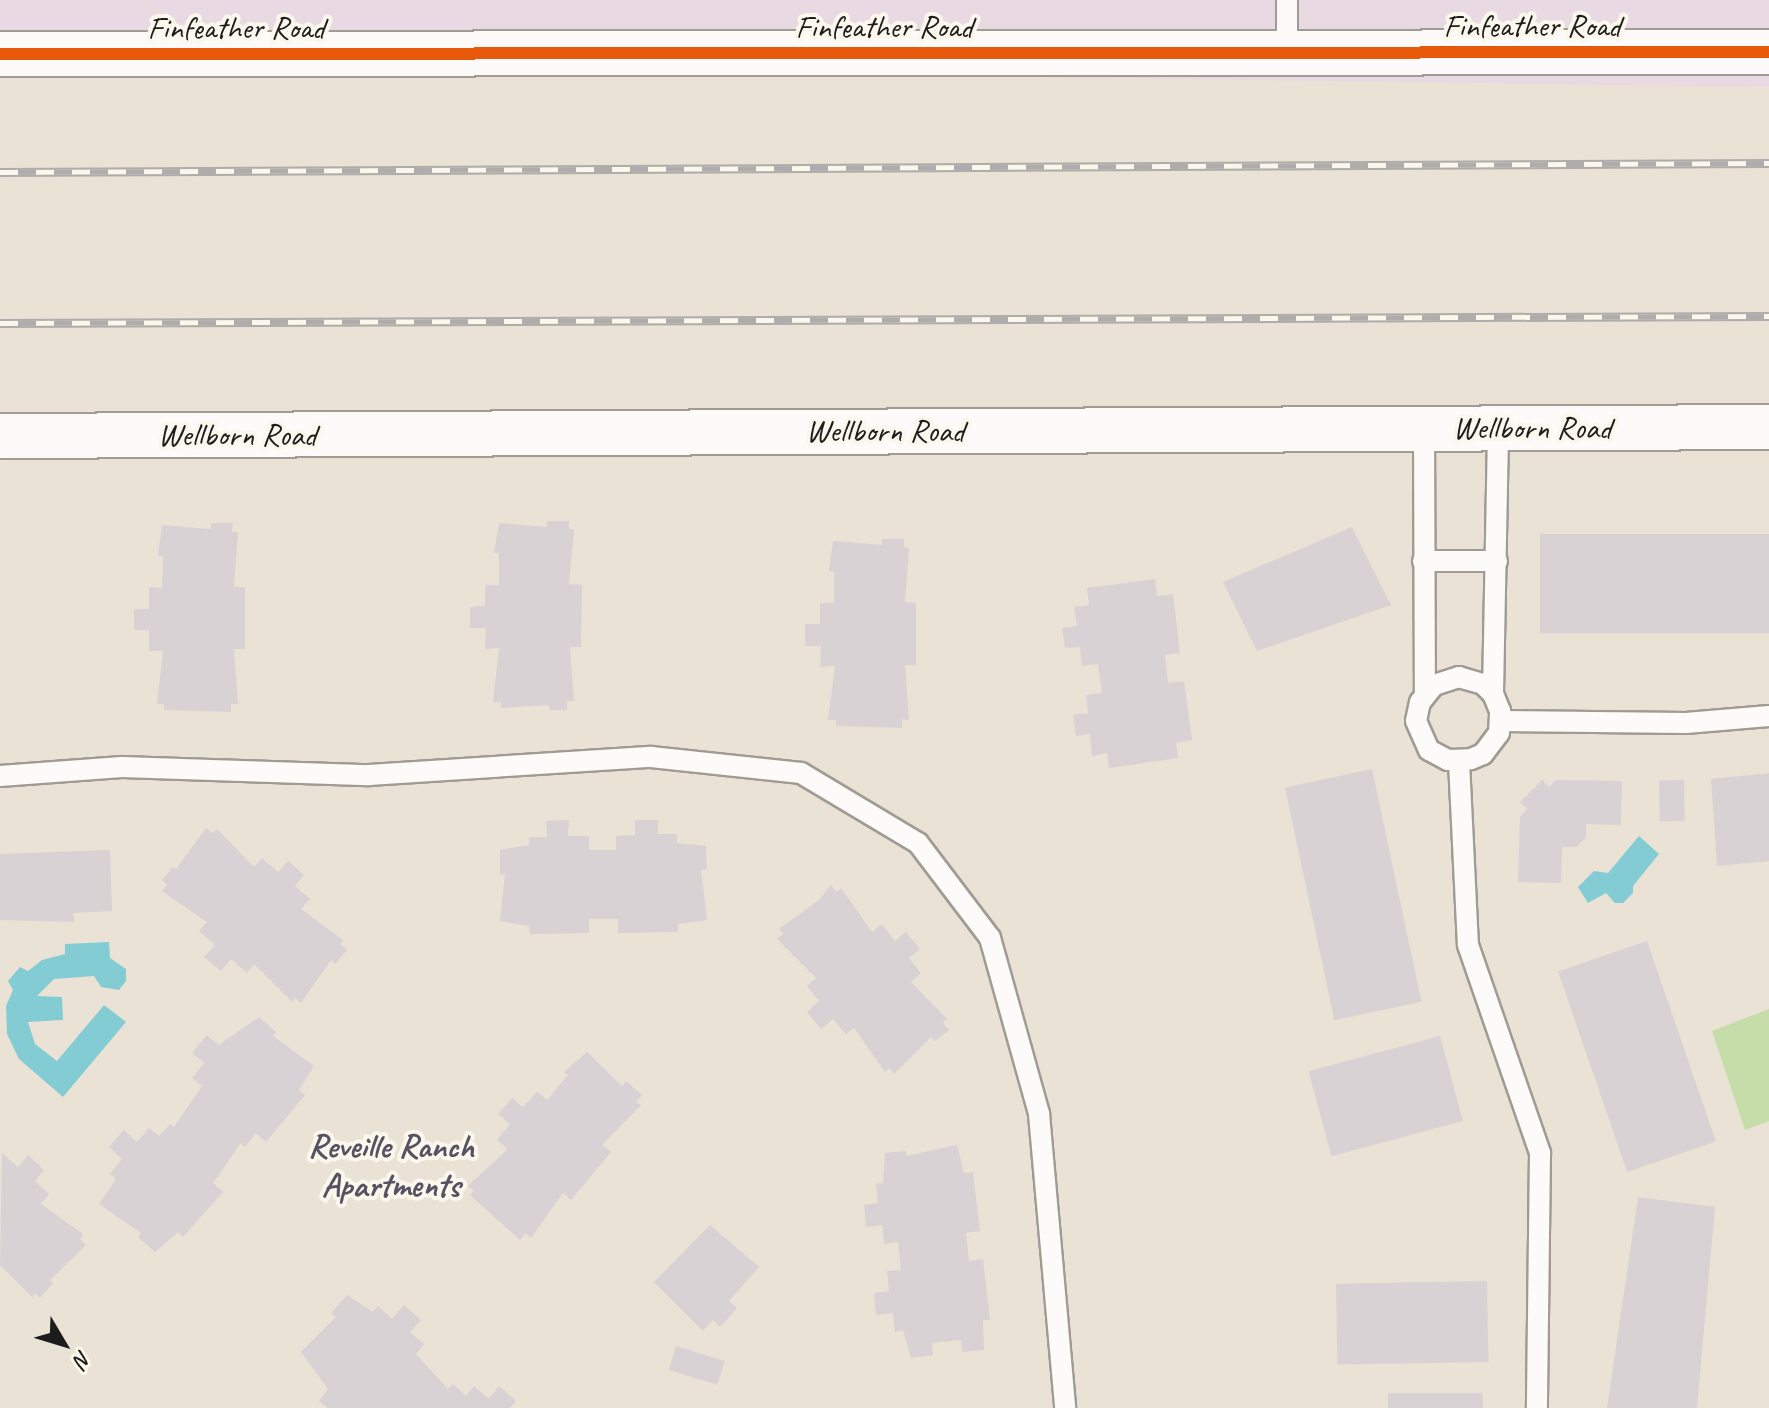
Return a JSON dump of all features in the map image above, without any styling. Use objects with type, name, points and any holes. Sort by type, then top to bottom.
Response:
[{"type":"street","name":"Finfeather Road","points":[[0,54],[1769,52]]},
{"type":"street","name":"Wellborn Road","points":[[0,436],[1769,427]]},
{"type":"lane","points":[[1287,0],[1287,53]]},
{"type":"lane","points":[[1424,428],[1425,694],[1416,721],[1422,741],[1438,756],[1459,762],[1483,754],[1501,721],[1493,694],[1498,428]]},
{"type":"lane","points":[[1423,561],[1497,561]]},
{"type":"lane","points":[[1425,694],[1459,677],[1483,684],[1493,694]]},
{"type":"lane","points":[[1501,721],[1686,723],[1769,716]]},
{"type":"lane","points":[[0,776],[122,767],[369,775],[651,757],[801,773],[918,843],[990,938],[1039,1114],[1065,1408]]},
{"type":"lane","points":[[1459,762],[1468,945],[1540,1153],[1537,1408]]},
{"type":"shaded area","points":[[0,0],[1769,0],[1769,87],[0,63]]},
{"type":"green space","points":[[1769,1009],[1769,1121],[1745,1130],[1712,1031]]},
{"type":"water","points":[[1639,836],[1659,854],[1633,886],[1633,893],[1623,903],[1615,903],[1606,893],[1588,903],[1578,887],[1594,871],[1608,873]]},
{"type":"water","points":[[109,942],[110,958],[126,969],[126,981],[119,990],[101,987],[94,976],[54,979],[37,996],[62,997],[63,1020],[28,1022],[35,1044],[57,1061],[104,1005],[126,1022],[63,1097],[19,1059],[7,1034],[6,1006],[13,990],[8,981],[20,967],[28,971],[42,960],[65,954],[65,944]]},
{"type":"building","points":[[547,521],[569,521],[569,529],[574,529],[569,584],[582,585],[581,647],[570,647],[574,701],[567,701],[567,710],[549,710],[549,705],[501,708],[501,702],[493,702],[499,648],[485,649],[486,628],[470,628],[470,607],[485,606],[485,585],[499,585],[499,553],[494,553],[499,523],[547,527]]},
{"type":"building","points":[[211,523],[233,523],[232,532],[238,532],[234,587],[245,587],[245,649],[234,649],[238,704],[231,704],[231,712],[164,710],[164,704],[157,704],[163,651],[149,651],[149,630],[134,630],[134,609],[149,609],[149,587],[162,588],[163,556],[158,556],[162,525],[211,529]]},
{"type":"building","points":[[1352,527],[1391,605],[1257,651],[1223,582]]},
{"type":"building","points":[[1540,534],[1769,534],[1769,633],[1540,633]]},
{"type":"building","points":[[882,539],[904,539],[904,547],[909,548],[905,602],[916,603],[916,665],[905,665],[909,720],[902,719],[902,728],[836,726],[836,720],[828,720],[835,666],[820,667],[821,646],[805,646],[805,624],[820,624],[820,603],[834,603],[834,572],[829,571],[833,541],[882,545]]},
{"type":"building","points":[[1155,579],[1157,596],[1173,594],[1180,653],[1165,655],[1168,683],[1184,681],[1192,740],[1176,743],[1178,758],[1109,768],[1107,753],[1092,756],[1090,734],[1076,736],[1073,715],[1088,713],[1086,695],[1102,693],[1098,664],[1082,666],[1080,647],[1065,648],[1062,628],[1077,626],[1074,607],[1089,605],[1087,588]]},
{"type":"building","points":[[1372,769],[1421,1002],[1334,1020],[1285,788]]},
{"type":"building","points":[[1769,773],[1769,861],[1717,866],[1711,779]]},
{"type":"building","points":[[1542,780],[1549,787],[1556,780],[1622,781],[1621,825],[1586,824],[1586,838],[1576,847],[1562,847],[1561,883],[1518,882],[1520,817],[1527,809],[1520,802]]},
{"type":"building","points":[[1659,780],[1684,780],[1685,821],[1660,821]]},
{"type":"building","points":[[569,820],[568,836],[589,836],[589,850],[616,850],[616,836],[635,835],[635,820],[658,820],[658,834],[677,834],[677,843],[706,846],[707,869],[701,870],[707,920],[678,924],[678,932],[618,933],[618,919],[589,919],[589,933],[530,934],[529,926],[500,921],[505,874],[500,874],[500,850],[529,845],[529,837],[547,837],[546,821]]},
{"type":"building","points":[[206,828],[213,833],[217,829],[254,867],[262,858],[278,872],[288,861],[304,875],[295,886],[310,899],[301,909],[343,940],[340,944],[347,950],[335,964],[331,960],[301,1003],[295,998],[292,1002],[254,964],[247,973],[231,959],[221,971],[204,957],[215,945],[199,931],[207,922],[162,891],[167,885],[162,880],[173,867],[176,869]]},
{"type":"building","points":[[110,850],[112,911],[73,913],[74,922],[0,920],[0,854]]},
{"type":"building","points":[[831,885],[837,892],[841,888],[872,932],[882,924],[895,941],[906,932],[920,949],[909,958],[921,973],[911,982],[947,1019],[943,1023],[949,1030],[935,1041],[931,1037],[894,1074],[889,1068],[885,1072],[854,1028],[846,1034],[833,1019],[821,1029],[807,1012],[819,1001],[807,986],[816,978],[777,939],[783,934],[779,929],[819,900]]},
{"type":"building","points":[[1647,941],[1716,1141],[1627,1172],[1558,972]]},
{"type":"building","points":[[259,1017],[276,1032],[273,1036],[314,1066],[299,1090],[305,1095],[266,1142],[256,1133],[245,1147],[241,1143],[213,1183],[223,1192],[183,1237],[178,1232],[155,1252],[138,1237],[141,1233],[99,1204],[116,1179],[110,1174],[122,1159],[109,1147],[124,1130],[137,1142],[149,1128],[159,1136],[170,1124],[174,1127],[202,1086],[192,1078],[204,1063],[192,1053],[207,1035],[219,1045]]},
{"type":"building","points":[[1440,1036],[1463,1121],[1331,1156],[1309,1071]]},
{"type":"building","points":[[587,1052],[622,1086],[626,1081],[642,1095],[636,1102],[641,1105],[602,1145],[611,1152],[571,1200],[563,1193],[531,1238],[525,1233],[520,1240],[470,1195],[474,1191],[468,1186],[508,1149],[497,1140],[510,1124],[498,1114],[512,1098],[523,1107],[537,1092],[547,1100],[568,1075],[564,1072]]},
{"type":"building","points":[[957,1145],[964,1173],[973,1172],[980,1231],[966,1233],[969,1261],[983,1259],[990,1320],[983,1320],[984,1350],[962,1352],[961,1340],[932,1343],[933,1355],[911,1358],[903,1330],[895,1332],[893,1313],[876,1315],[874,1293],[889,1291],[887,1271],[901,1270],[898,1242],[884,1244],[882,1225],[866,1227],[864,1205],[878,1203],[876,1184],[883,1183],[885,1153],[906,1151],[906,1156]]},
{"type":"building","points":[[2,1153],[18,1167],[28,1155],[44,1170],[35,1181],[49,1194],[41,1204],[83,1234],[80,1239],[86,1245],[50,1280],[53,1283],[40,1298],[35,1293],[32,1297],[0,1265]]},
{"type":"building","points":[[1638,1197],[1715,1207],[1697,1408],[1607,1408]]},
{"type":"building","points":[[710,1225],[759,1267],[729,1301],[737,1308],[720,1327],[713,1320],[703,1331],[654,1282]]},
{"type":"building","points":[[1487,1281],[1488,1362],[1337,1365],[1336,1284]]},
{"type":"building","points":[[347,1295],[373,1312],[378,1306],[392,1319],[404,1305],[421,1320],[410,1332],[424,1344],[416,1354],[448,1389],[453,1384],[466,1396],[474,1386],[489,1399],[499,1386],[516,1401],[510,1408],[328,1408],[319,1401],[328,1389],[301,1352],[336,1317],[331,1313]]},
{"type":"building","points":[[676,1346],[725,1361],[717,1385],[669,1370]]},
{"type":"building","points":[[1388,1393],[1483,1393],[1483,1408],[1388,1408]]},
{"type":"railway","points":[[0,172],[1769,163]]},
{"type":"railway","points":[[0,323],[1769,316]]},
{"type":"cycle path","points":[[0,54],[1769,52]]},
{"type":"district","name":"Reveille Ranch Apartments","points":[[391,1164]]}]
